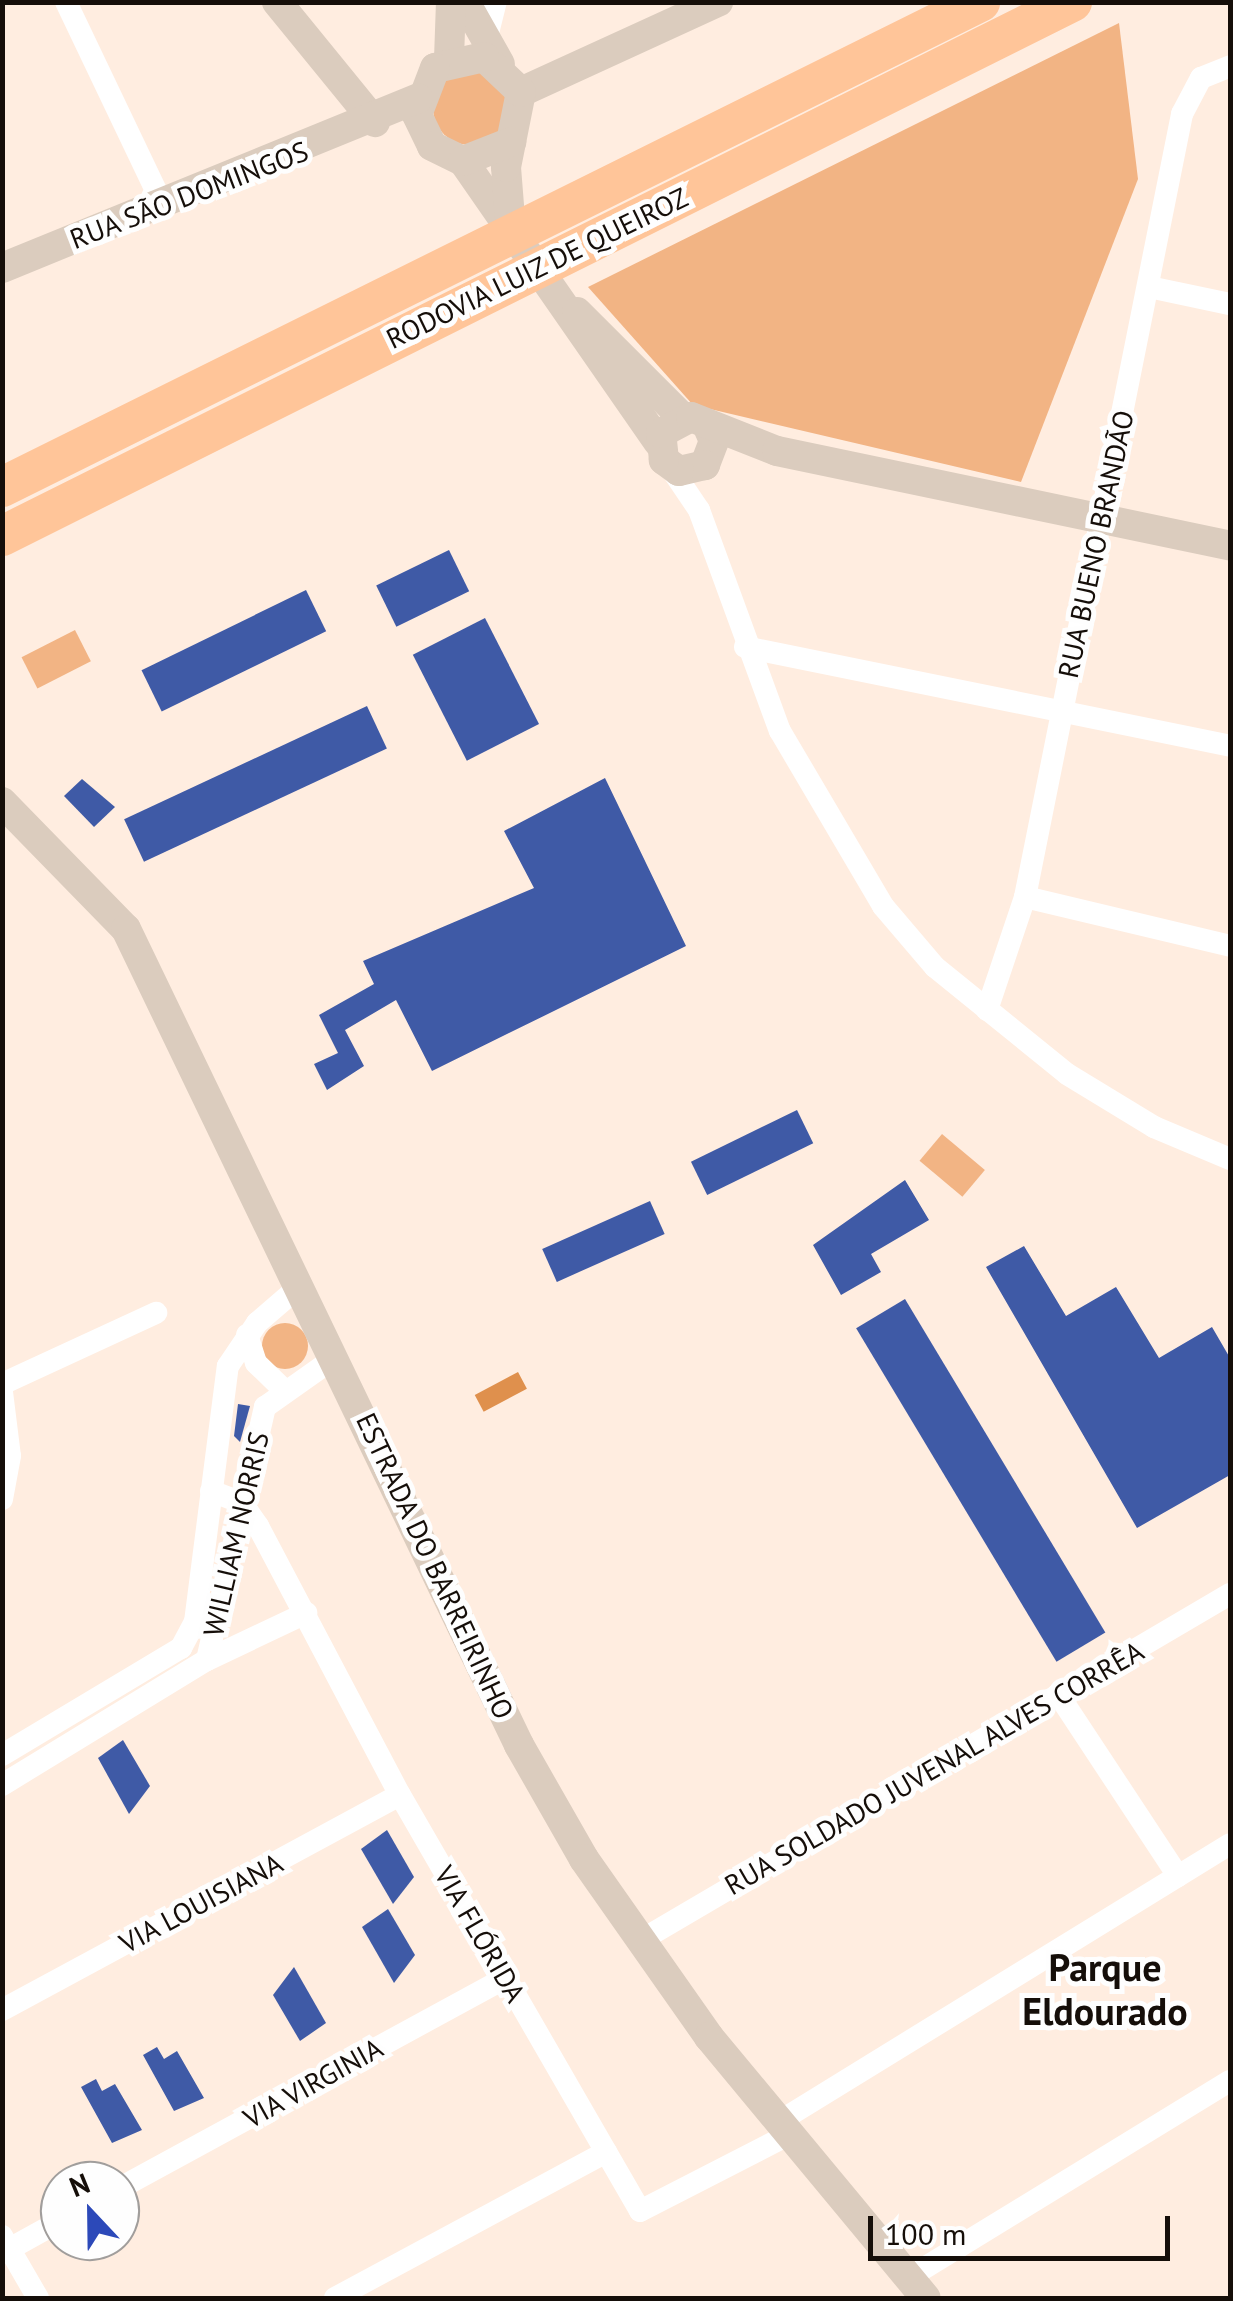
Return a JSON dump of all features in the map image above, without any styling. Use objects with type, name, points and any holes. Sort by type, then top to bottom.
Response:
[{"type":"highway","name":"RODOVIA LUIZ DE QUEIROZ","points":[[2,487],[980,2]]},
{"type":"highway","name":"RODOVIA LUIZ DE QUEIROZ","points":[[2,536],[1072,2]]},
{"type":"main road","points":[[277,2],[375,122],[422,132],[463,160],[510,218],[664,455],[708,462],[777,451]]},
{"type":"main road","points":[[521,92],[718,2]]},
{"type":"main road","points":[[422,132],[418,98],[449,59],[456,3]]},
{"type":"main road","points":[[456,3],[521,92],[511,142],[510,218]]},
{"type":"main road","points":[[449,59],[493,50]]},
{"type":"main road","name":"RUA SÃO DOMINGOS","points":[[2,268],[375,122],[418,98]]},
{"type":"main road","points":[[463,160],[511,142]]},
{"type":"main road","points":[[562,303],[612,338],[694,421],[777,451],[1230,546]]},
{"type":"main road","points":[[664,455],[694,421]]},
{"type":"main road","points":[[694,421],[708,462]]},
{"type":"main road","name":"ESTRADA DO BARREIRINHO","points":[[2,802],[126,929],[301,1284],[520,1745],[638,1942],[917,2288]]},
{"type":"street","points":[[66,2],[163,205]]},
{"type":"street","points":[[493,50],[496,2]]},
{"type":"street","name":"RUA BUENO BRANDÃO","points":[[987,1010],[1024,897],[1182,114],[1200,78],[1230,66]]},
{"type":"street","points":[[1150,287],[1230,304]]},
{"type":"street","points":[[664,455],[699,510],[746,647],[840,842],[936,967],[987,1010],[1139,1118],[1230,1159]]},
{"type":"street","points":[[699,510],[708,462]]},
{"type":"street","points":[[746,647],[1230,746]]},
{"type":"street","points":[[1024,897],[1230,946]]},
{"type":"street","points":[[301,1284],[247,1335],[256,1363],[282,1388],[336,1357]]},
{"type":"street","points":[[2,1384],[156,1313]]},
{"type":"street","name":"WILLIAM NORRIS","points":[[2,1756],[181,1648],[195,1622],[221,1401],[247,1335]]},
{"type":"street","name":"WILLIAM NORRIS","points":[[2,1785],[207,1660],[265,1407],[282,1388]]},
{"type":"street","points":[[2,1392],[10,1456],[2,1499]]},
{"type":"street","points":[[212,1490],[242,1503]]},
{"type":"street","name":"VIA FLÓRIDA","points":[[242,1503],[306,1613],[400,1795],[640,2211],[742,2160],[785,2128]]},
{"type":"street","points":[[206,1536],[269,1554]]},
{"type":"street","name":"RUA SOLDADO JUVENAL ALVES CORRÊA","points":[[638,1942],[1230,1594]]},
{"type":"street","points":[[207,1660],[306,1613]]},
{"type":"street","points":[[1058,1694],[1178,1876]]},
{"type":"street","name":"VIA LOUISIANA","points":[[2,2010],[400,1795]]},
{"type":"street","points":[[785,2128],[1230,1844]]},
{"type":"street","name":"VIA VIRGINIA","points":[[140,2177],[505,1978]]},
{"type":"street","points":[[917,2288],[1230,2081]]},
{"type":"street","points":[[334,2298],[606,2152]]},
{"type":"street","points":[[38,2298],[5,2246],[40,2230]]},
{"type":"shaded area","points":[[1119,23],[1138,179],[1021,482],[693,405],[588,287]]},
{"type":"shaded area","points":[[470,71],[496,82],[507,108],[496,134],[470,145],[444,134],[433,108],[444,82]]},
{"type":"shaded area","points":[[75,630],[91,661],[37,688],[22,657]]},
{"type":"shaded area","points":[[942,1134],[985,1170],[962,1197],[920,1161]]},
{"type":"shaded area","points":[[285,1323],[301,1330],[308,1346],[301,1362],[285,1369],[269,1362],[262,1346],[269,1330]]},
{"type":"shaded area","points":[[518,1372],[527,1389],[484,1412],[475,1395]]},
{"type":"building","points":[[449,550],[469,591],[396,627],[376,586]]},
{"type":"building","points":[[306,590],[326,631],[162,712],[142,670]]},
{"type":"building","points":[[485,618],[539,724],[467,761],[413,655]]},
{"type":"building","points":[[367,706],[387,749],[144,862],[124,819]]},
{"type":"building","points":[[605,778],[686,946],[432,1071],[396,1000],[345,1030],[364,1066],[327,1090],[314,1064],[338,1053],[319,1015],[374,984],[363,961],[534,888],[504,831]]},
{"type":"building","points":[[82,779],[115,807],[94,827],[64,796]]},
{"type":"building","points":[[797,1110],[813,1143],[707,1195],[691,1162]]},
{"type":"building","points":[[905,1180],[929,1220],[871,1254],[881,1272],[841,1295],[813,1245]]},
{"type":"building","points":[[650,1201],[665,1234],[557,1282],[542,1249]]},
{"type":"building","points":[[1024,1246],[1066,1316],[1116,1287],[1159,1358],[1212,1327],[1230,1358],[1230,1475],[1137,1528],[986,1267]]},
{"type":"building","points":[[905,1299],[1105,1632],[1056,1662],[856,1328]]},
{"type":"building","points":[[238,1404],[250,1406],[240,1442],[234,1436]]},
{"type":"building","points":[[123,1740],[150,1786],[129,1814],[98,1758]]},
{"type":"building","points":[[387,1830],[414,1877],[393,1904],[361,1849]]},
{"type":"building","points":[[388,1909],[415,1955],[394,1983],[362,1927]]},
{"type":"building","points":[[294,1967],[326,2023],[300,2041],[273,1995]]},
{"type":"building","points":[[157,2047],[164,2059],[177,2051],[204,2098],[174,2111],[143,2055]]},
{"type":"building","points":[[96,2079],[102,2091],[115,2084],[142,2130],[112,2143],[81,2087]]},
{"type":"district","name":"Parque Eldourado","points":[[1105,1989]]}]
